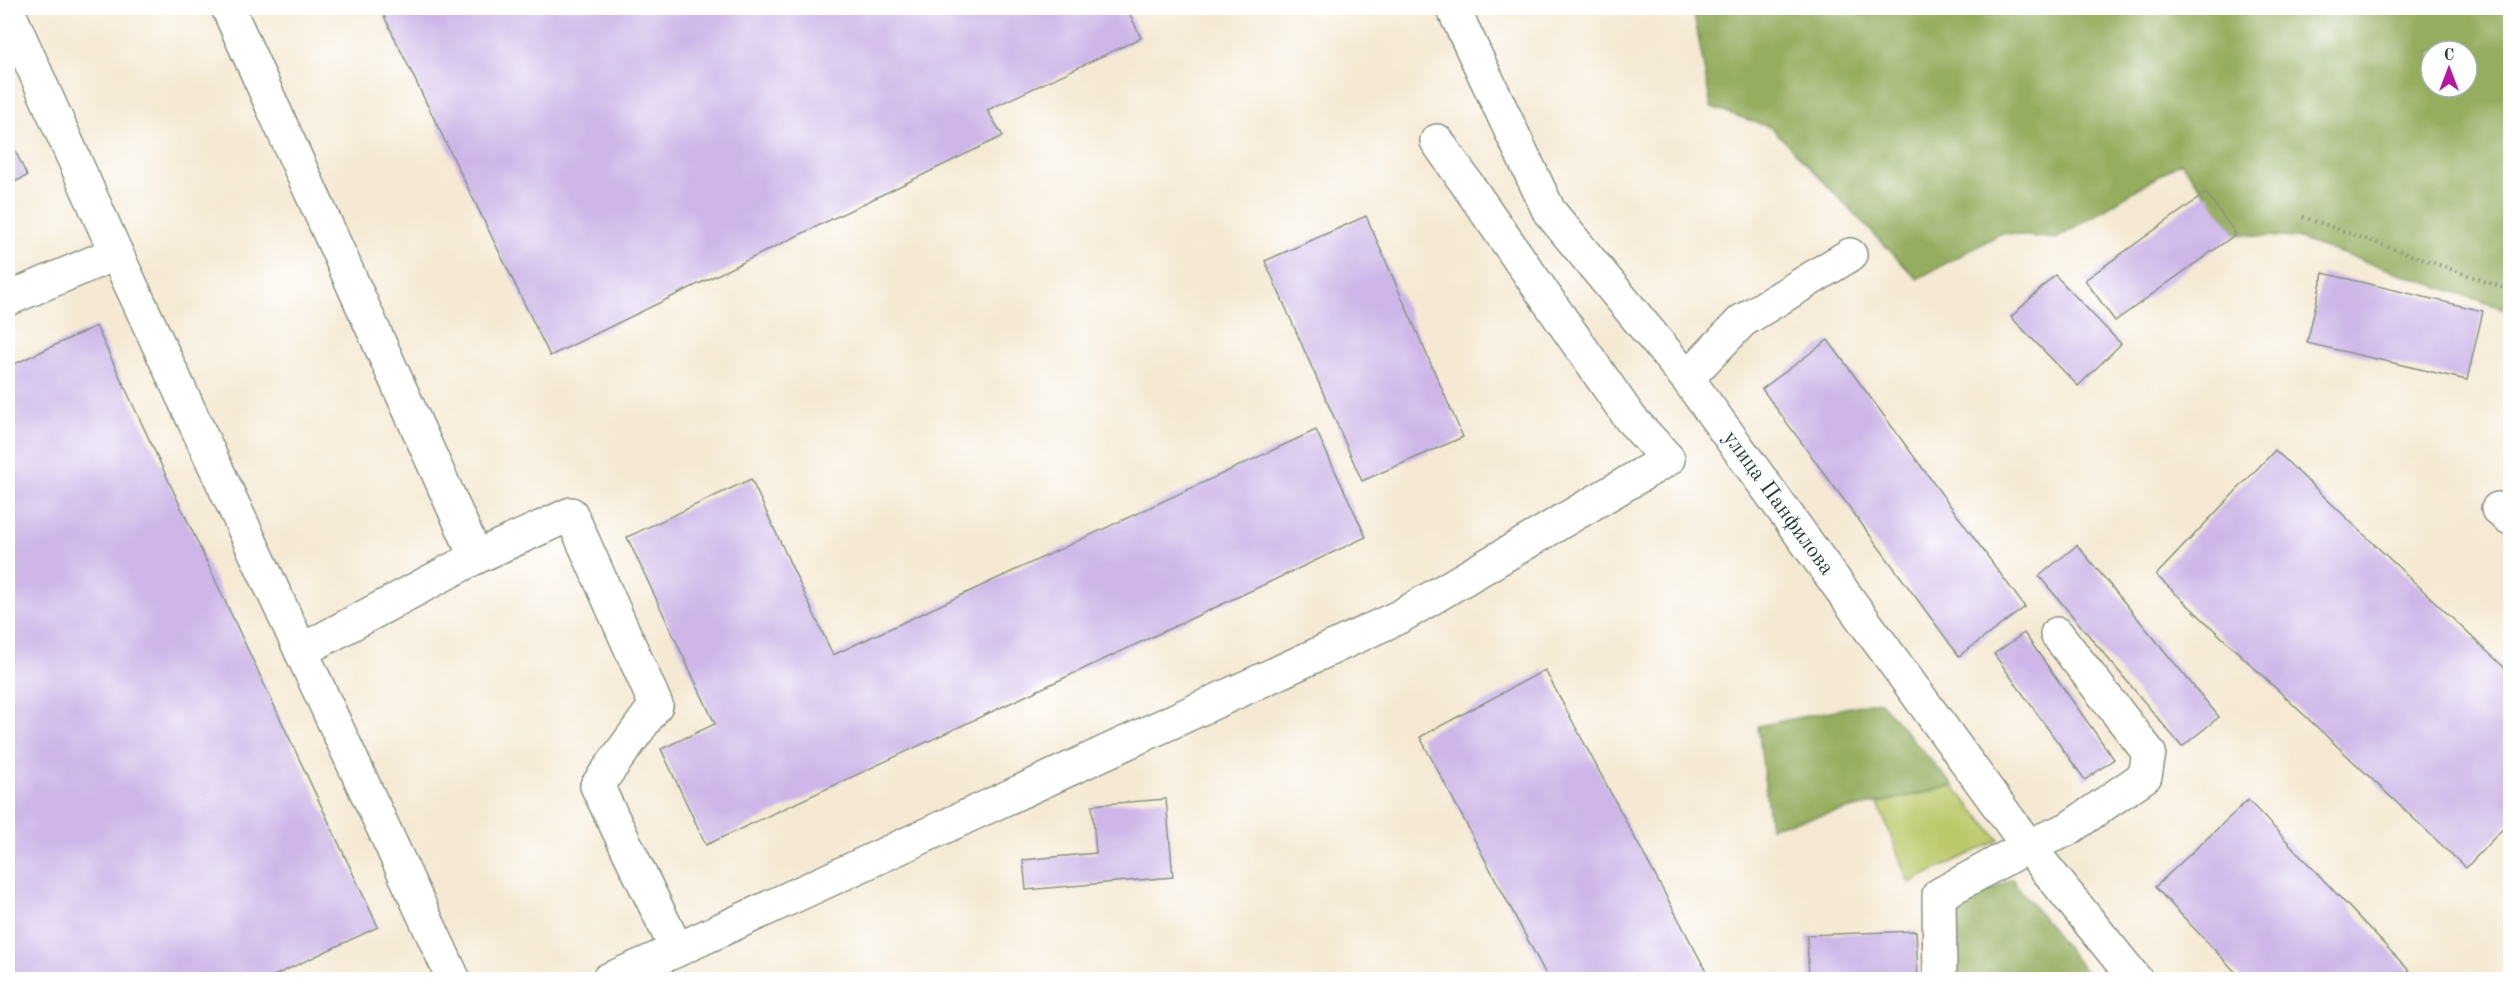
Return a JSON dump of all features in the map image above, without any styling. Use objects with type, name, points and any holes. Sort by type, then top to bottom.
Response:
[{"type":"street","points":[[228,8],[476,558]]},
{"type":"street","name":"улица Панфилова","points":[[1452,8],[1549,211],[1687,378],[2028,846],[2136,980]]},
{"type":"street","points":[[8,11],[116,254],[454,980]]},
{"type":"street","points":[[608,980],[1401,616],[1668,459],[1630,418],[1437,141]]},
{"type":"street","points":[[8,299],[116,254]]},
{"type":"street","points":[[1687,378],[1742,321],[1850,255]]},
{"type":"street","points":[[301,651],[476,558],[571,514],[656,705],[597,786],[677,950]]},
{"type":"street","points":[[1940,980],[1939,895],[2028,846],[2067,829],[2145,776],[2149,753],[2057,634]]},
{"type":"path","points":[[2303,218],[2511,290]]},
{"type":"green space","points":[[1693,8],[2510,8],[2510,311],[2296,238],[2236,234],[2181,162],[2056,239],[2002,233],[1917,279],[1772,128],[1711,107]]},
{"type":"green space","points":[[1879,701],[1953,786],[1770,827],[1758,726]]},
{"type":"green space","points":[[1953,786],[1999,840],[1909,883],[1878,803]]},
{"type":"green space","points":[[2012,879],[2091,979],[1959,979],[1957,908]]},
{"type":"building","points":[[380,8],[1127,8],[1141,38],[987,110],[1003,136],[550,356]]},
{"type":"building","points":[[8,135],[27,176],[8,185]]},
{"type":"building","points":[[2206,193],[2236,234],[2115,321],[2085,280]]},
{"type":"building","points":[[1366,216],[1463,437],[1362,481],[1265,261]]},
{"type":"building","points":[[2323,273],[2483,311],[2467,380],[2307,343]]},
{"type":"building","points":[[2055,275],[2121,344],[2078,386],[2011,317]]},
{"type":"building","points":[[96,326],[378,927],[265,980],[8,980],[8,367]]},
{"type":"building","points":[[1828,340],[2025,607],[1959,656],[1762,389]]},
{"type":"building","points":[[1316,430],[1366,537],[706,845],[661,749],[715,724],[627,537],[751,479],[833,655]]},
{"type":"building","points":[[2275,450],[2510,673],[2510,821],[2466,868],[2156,575]]},
{"type":"building","points":[[2077,545],[2219,717],[2182,747],[2039,576]]},
{"type":"building","points":[[2024,633],[2114,759],[2085,780],[1994,654]]},
{"type":"building","points":[[1545,670],[1711,980],[1549,980],[1420,737]]},
{"type":"building","points":[[1166,799],[1173,877],[1026,890],[1023,860],[1096,853],[1092,805]]},
{"type":"building","points":[[2248,800],[2418,980],[2243,980],[2155,887]]},
{"type":"building","points":[[1916,931],[1918,980],[1809,980],[1807,935]]}]
